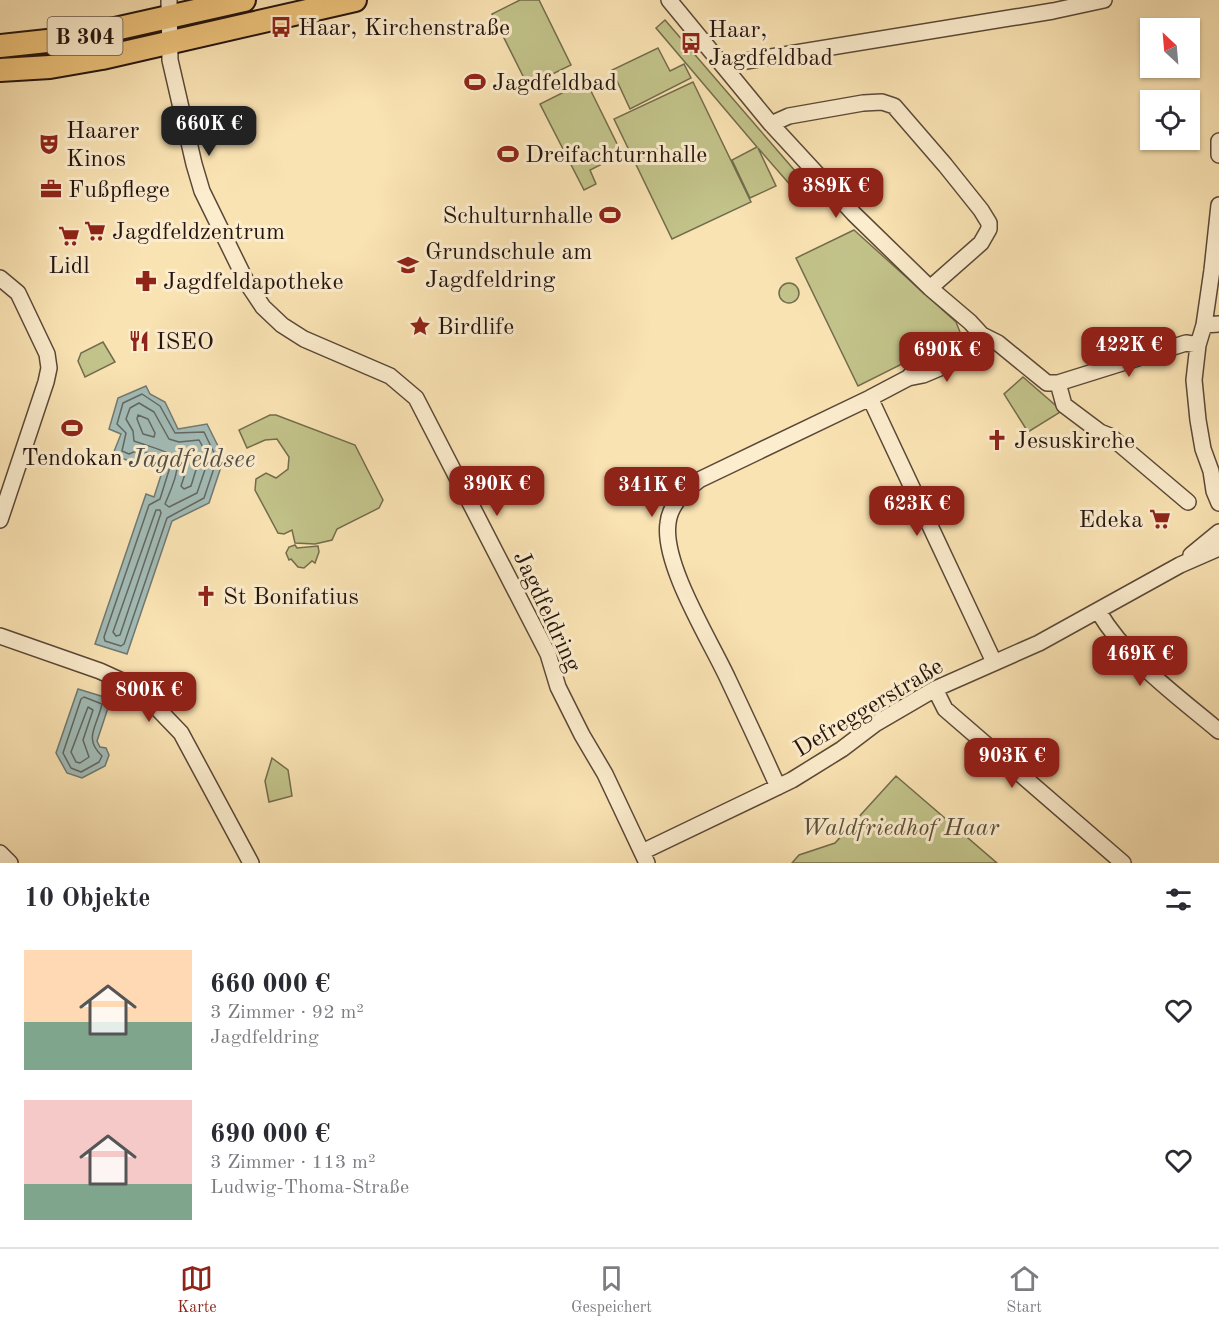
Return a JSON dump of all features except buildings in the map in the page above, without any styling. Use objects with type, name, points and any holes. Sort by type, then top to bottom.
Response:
[{"type":"main road","name":"B 304","points":[[0,46],[75,38],[169,8],[244,0]]},
{"type":"main road","name":"B 304","points":[[0,70],[50,68],[355,0]]},
{"type":"street","points":[[669,0],[771,124],[838,199],[982,335],[998,343],[1047,383],[1058,383],[1186,343],[1197,345]]},
{"type":"street","points":[[727,70],[740,62],[1053,11],[1104,0]]},
{"type":"street","name":"Jagdfeldring","points":[[169,8],[170,60],[198,179],[247,283],[263,307],[282,325],[304,339],[390,376],[410,391],[420,405],[543,644],[558,687],[605,774],[644,857]]},
{"type":"street","points":[[771,124],[789,116],[863,104],[882,102],[894,106],[952,174],[989,223],[989,229],[981,243],[930,288]]},
{"type":"street","points":[[1219,141],[1219,155]]},
{"type":"street","points":[[1219,205],[1212,270],[1211,325],[1197,345],[1195,364],[1195,400],[1203,449],[1215,475],[1214,490],[1219,503]]},
{"type":"street","points":[[0,278],[18,293],[23,302],[47,354],[49,368],[0,520]]},
{"type":"street","points":[[778,787],[668,552],[668,522],[673,506],[684,491],[699,480],[908,378],[949,364],[982,335]]},
{"type":"street","points":[[1058,383],[1064,405],[1100,432],[1110,436],[1188,502]]},
{"type":"street","points":[[870,398],[994,662]]},
{"type":"street","name":"Defreggerstraße","points":[[1180,565],[1219,532]]},
{"type":"street","name":"Defreggerstraße","points":[[644,857],[778,787],[842,749],[875,724],[935,689],[1039,643],[1180,565],[1219,548]]},
{"type":"street","points":[[1098,611],[1113,634],[1143,668],[1219,731]]},
{"type":"street","points":[[0,636],[100,671],[122,681],[155,706],[186,740],[251,863]]},
{"type":"street","points":[[935,689],[945,709],[1123,863]]},
{"type":"street","points":[[0,853],[9,863]]},
{"type":"green space","points":[[520,0],[539,0],[571,65],[528,86],[492,14]]},
{"type":"green space","points":[[665,20],[802,179],[792,187],[758,148],[776,186],[750,198],[732,160],[757,147],[656,28]]},
{"type":"green space","points":[[658,48],[670,71],[684,64],[691,78],[630,109],[612,70]]},
{"type":"green space","points":[[586,81],[622,154],[590,170],[596,184],[584,190],[540,104]]},
{"type":"green space","points":[[693,82],[751,202],[672,239],[614,119]]},
{"type":"green space","points":[[854,230],[956,322],[960,332],[956,337],[858,386],[796,258]]},
{"type":"green space","points":[[789,283],[796,286],[799,293],[796,300],[789,303],[782,300],[779,293],[782,286]]},
{"type":"green space","points":[[103,342],[115,362],[85,377],[78,361],[81,353]]},
{"type":"green space","points":[[1023,377],[1062,411],[1028,432],[1004,394]]},
{"type":"green space","points":[[270,415],[276,415],[355,445],[383,500],[379,508],[337,529],[332,540],[315,544],[295,543],[292,530],[284,534],[278,533],[255,490],[256,479],[266,473],[276,478],[288,469],[289,457],[277,439],[265,440],[247,448],[239,430]]},
{"type":"green space","points":[[295,545],[297,548],[318,546],[319,552],[315,563],[312,561],[304,568],[298,567],[291,559],[289,560],[286,553],[289,547]]},
{"type":"green space","points":[[272,758],[288,770],[292,796],[269,802],[265,781]]},
{"type":"green space","name":"Waldfriedhof Haar","points":[[896,776],[997,863],[792,863],[799,855],[835,843]]},
{"type":"water","name":"Jagdfeldsee","points":[[146,386],[150,394],[165,402],[178,429],[207,424],[224,458],[209,503],[172,521],[127,654],[95,644],[146,494],[154,497],[164,466],[136,456],[133,463],[113,454],[121,434],[109,429],[118,398]]},
{"type":"water","points":[[78,689],[111,699],[97,741],[100,747],[106,748],[109,755],[105,766],[82,778],[67,773],[56,753]]},
{"type":"place","name":"Haar, Kirchenstraße","points":[[281,27]]},
{"type":"place","name":"Haar, Jagdfeldbad","points":[[691,43]]},
{"type":"place","name":"Jagdfeldbad","points":[[475,82]]},
{"type":"place","name":"Haarer Kinos","points":[[49,144]]},
{"type":"place","name":"Dreifachturnhalle","points":[[508,154]]},
{"type":"place","name":"Fußpflege","points":[[51,189]]},
{"type":"place","name":"Schulturnhalle","points":[[610,215]]},
{"type":"place","name":"Jagdfeldzentrum","points":[[95,231]]},
{"type":"place","name":"Lidl","points":[[69,236]]},
{"type":"place","name":"Grundschule am Jagdfeldring","points":[[408,265]]},
{"type":"place","name":"Jagdfeldapotheke","points":[[146,281]]},
{"type":"place","name":"Birdlife","points":[[420,326]]},
{"type":"place","name":"ISEO","points":[[139,341]]},
{"type":"place","name":"Tendokan","points":[[72,428]]},
{"type":"place","name":"Jesuskirche","points":[[997,440]]},
{"type":"place","name":"Edeka","points":[[1160,519]]},
{"type":"place","name":"St Bonifatius","points":[[206,596]]}]
